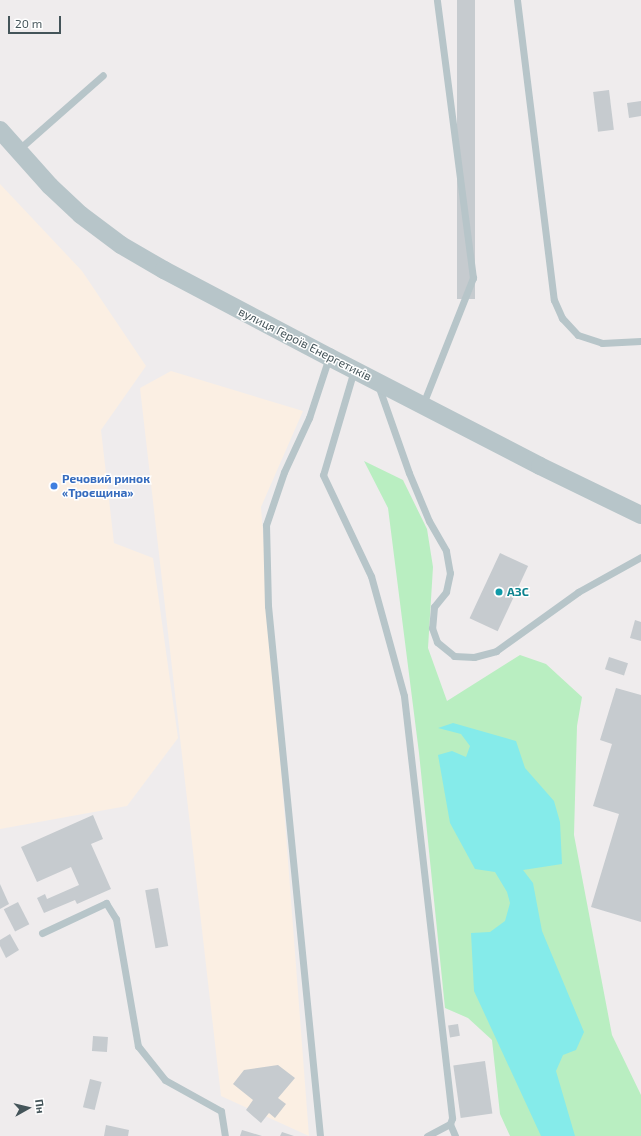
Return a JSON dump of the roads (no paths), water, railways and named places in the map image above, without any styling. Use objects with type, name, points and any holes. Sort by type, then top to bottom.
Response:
[{"type":"street","name":"вулиця Героїв Енергетиків","points":[[0,130],[17,151],[81,215],[121,245],[164,270],[354,370],[423,404],[540,466],[641,515]]},
{"type":"lane","points":[[423,404],[473,278],[437,0]]},
{"type":"lane","points":[[517,0],[554,300],[562,318],[578,335],[602,343],[641,341]]},
{"type":"lane","points":[[17,151],[103,75]]},
{"type":"lane","points":[[320,1136],[268,606],[266,525],[284,472],[309,418],[329,357]]},
{"type":"lane","points":[[354,370],[323,475],[371,576],[404,696],[452,1118],[450,1124],[454,1136]]},
{"type":"lane","points":[[376,381],[411,480],[428,521],[446,551],[450,573],[446,592],[434,606],[432,628],[436,642],[454,656],[474,657],[496,651],[578,592],[641,557]]},
{"type":"lane","points":[[42,933],[106,903],[116,918],[138,1046],[165,1080],[221,1111],[225,1136]]},
{"type":"lane","points":[[427,1136],[450,1124]]},
{"type":"water","points":[[453,723],[516,741],[525,768],[554,801],[560,822],[562,864],[523,870],[533,883],[542,931],[584,1032],[576,1050],[563,1055],[556,1071],[575,1136],[541,1136],[474,991],[471,933],[490,932],[505,921],[510,903],[507,892],[495,872],[475,869],[450,823],[438,755],[452,751],[466,757],[470,746],[461,734],[438,728]]},
{"type":"place","name":"Речовий ринок «Троєщина»","points":[[54,486]]},
{"type":"place","name":"АЗС","points":[[499,592]]}]
